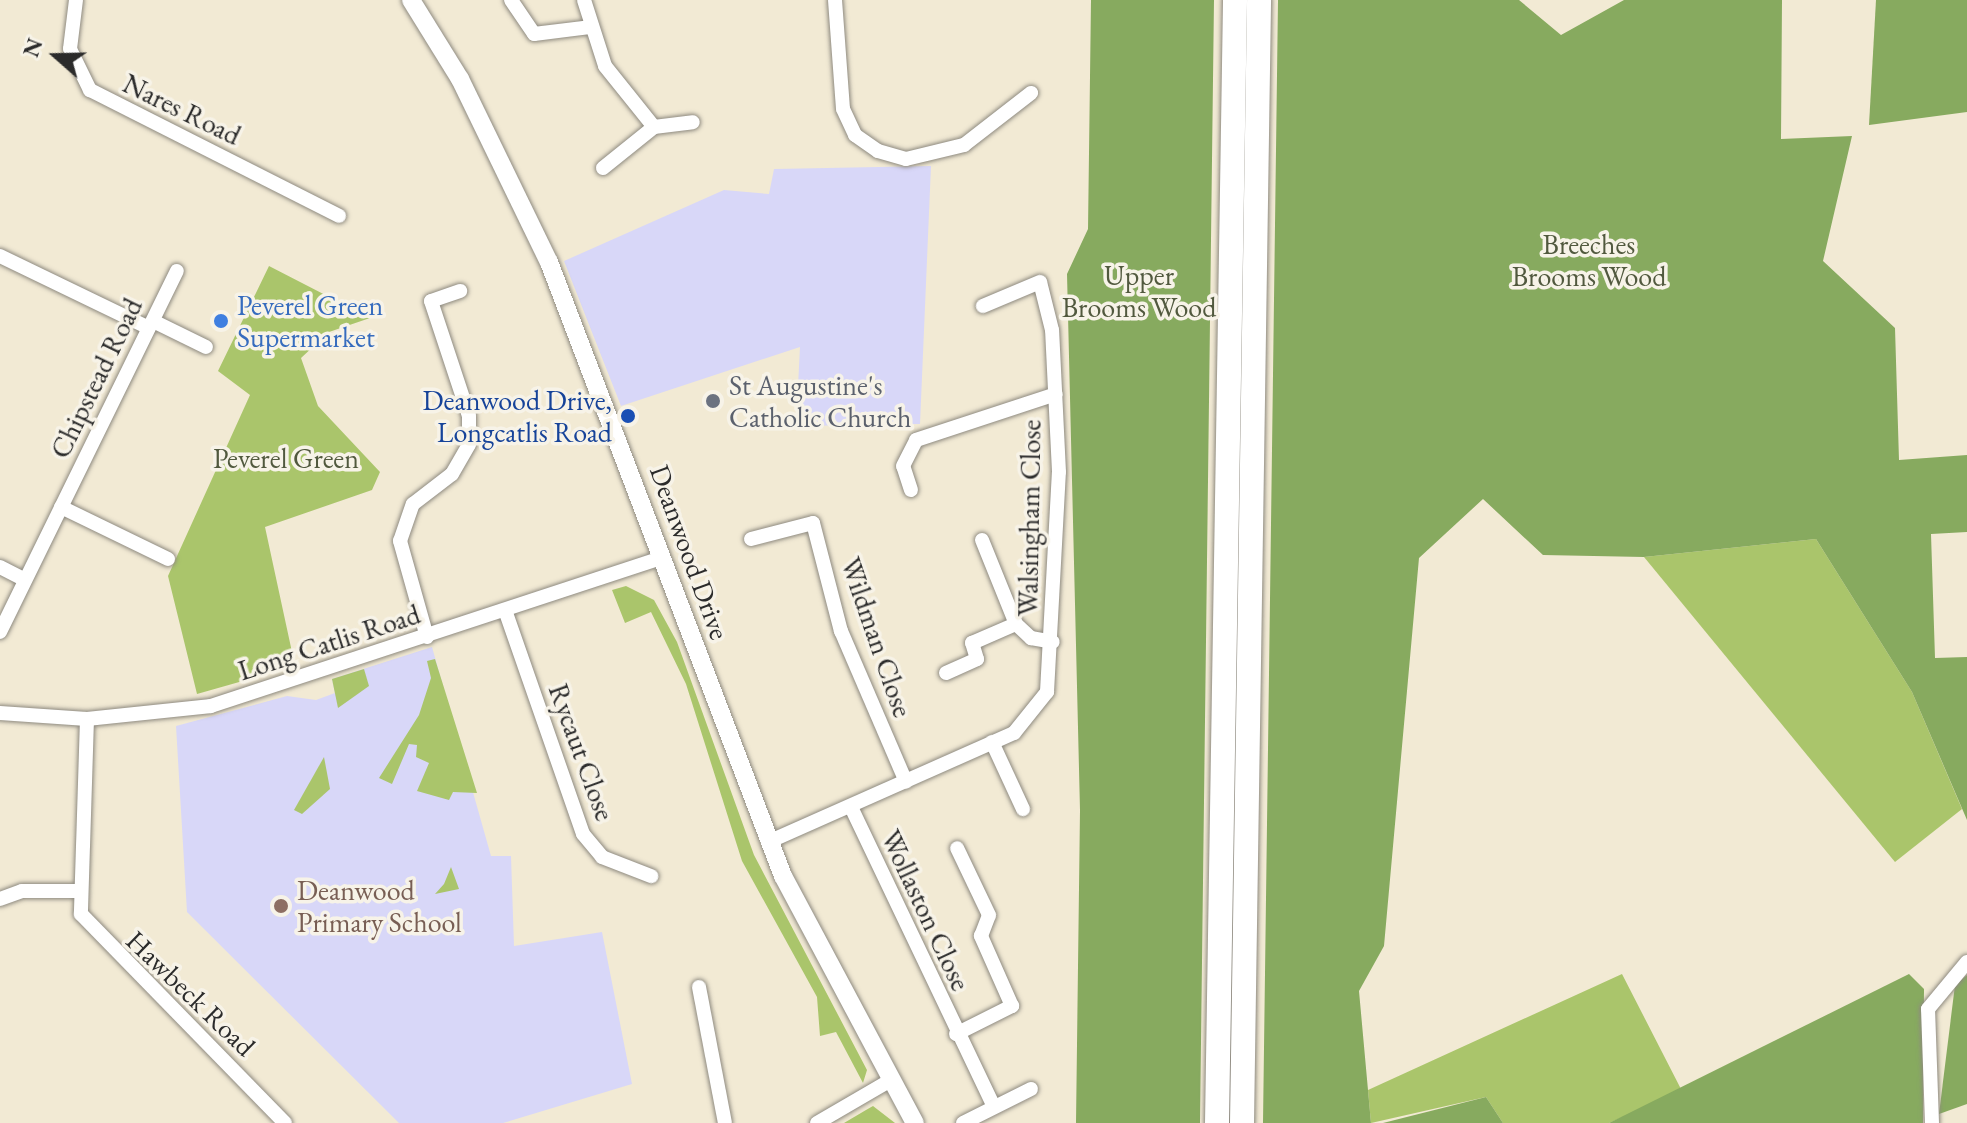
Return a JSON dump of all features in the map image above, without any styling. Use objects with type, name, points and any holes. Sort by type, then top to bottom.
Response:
[{"type":"highway","points":[[1217,1123],[1235,0]]},
{"type":"highway","points":[[1242,1123],[1259,0]]},
{"type":"street","name":"Nares Road","points":[[76,0],[70,49],[90,90],[339,216]]},
{"type":"street","name":"Deanwood Drive","points":[[411,0],[460,79],[549,262],[663,557],[768,842],[915,1123]]},
{"type":"street","points":[[511,0],[534,34],[590,27]]},
{"type":"street","points":[[584,0],[590,27],[613,81],[654,127]]},
{"type":"street","points":[[835,0],[843,109],[855,135],[878,151],[906,159],[964,145],[1031,93]]},
{"type":"street","points":[[603,168],[654,127],[693,122]]},
{"type":"street","points":[[0,256],[206,347]]},
{"type":"street","name":"Chipstead Road","points":[[0,632],[177,271]]},
{"type":"street","name":"Walsingham Close","points":[[768,842],[992,742],[1036,713],[1050,681],[1056,394],[1040,282],[983,306]]},
{"type":"street","points":[[427,637],[401,530],[413,504],[452,474],[469,444],[469,416],[431,301],[460,291]]},
{"type":"street","name":"Walsingham Close","points":[[911,490],[903,466],[916,440],[1056,394]]},
{"type":"street","points":[[61,507],[168,559]]},
{"type":"street","name":"Wildman Close","points":[[751,539],[813,523],[841,631],[906,782]]},
{"type":"street","name":"Walsingham Close","points":[[982,540],[1016,624],[1031,638],[1053,642]]},
{"type":"street","name":"Long Catlis Road","points":[[0,713],[87,719],[211,706],[663,557]]},
{"type":"street","points":[[0,567],[25,580]]},
{"type":"street","name":"Rycaut Close","points":[[505,610],[583,834],[602,857],[651,876]]},
{"type":"street","name":"Walsingham Close","points":[[946,673],[977,659],[972,643],[1016,624]]},
{"type":"street","name":"Hawbeck Road","points":[[87,719],[77,891],[91,931],[285,1123]]},
{"type":"street","points":[[992,742],[1023,809]]},
{"type":"street","name":"Wollaston Close","points":[[851,807],[956,1034],[994,1107]]},
{"type":"street","name":"Wollaston Close","points":[[956,1034],[1012,1006],[981,936],[989,915],[957,848]]},
{"type":"street","points":[[0,899],[22,891],[77,891]]},
{"type":"street","points":[[1932,1123],[1928,1009],[1967,962]]},
{"type":"street","points":[[699,987],[725,1123]]},
{"type":"street","points":[[817,1123],[891,1080]]},
{"type":"street","points":[[963,1123],[1031,1089]]},
{"type":"shaded area","points":[[931,166],[920,424],[796,426],[800,347],[621,406],[564,261],[724,190],[769,194],[774,169]]},
{"type":"shaded area","name":"Deanwood Primary School","points":[[432,647],[491,856],[511,856],[514,946],[602,932],[632,1084],[503,1123],[399,1123],[187,912],[176,726],[287,696],[316,700],[335,693],[332,679]]},
{"type":"green space","name":"Upper Brooms Wood","points":[[1091,0],[1214,0],[1200,1123],[1076,1123],[1080,810],[1067,274],[1088,229]]},
{"type":"green space","name":"Breeches Brooms Wood","points":[[1278,0],[1519,0],[1561,35],[1624,0],[1782,0],[1781,139],[1852,136],[1823,261],[1895,328],[1899,460],[1967,455],[1967,532],[1931,534],[1935,658],[1967,657],[1967,820],[1912,692],[1816,539],[1644,557],[1543,555],[1483,499],[1419,558],[1384,946],[1359,991],[1371,1123],[1263,1123]]},
{"type":"green space","points":[[1876,0],[1967,0],[1967,112],[1869,125]]},
{"type":"green space","name":"Peverel Green","points":[[269,266],[370,318],[329,332],[301,358],[318,406],[380,472],[372,490],[265,527],[295,666],[197,694],[168,576],[250,395],[218,371]]},
{"type":"green space","points":[[1816,539],[1912,692],[1962,809],[1895,862],[1644,557]]},
{"type":"green space","points":[[626,586],[654,600],[677,642],[754,855],[867,1070],[863,1083],[836,1032],[820,1036],[817,997],[742,861],[686,684],[651,612],[625,623],[612,590]]},
{"type":"green space","points":[[435,659],[477,793],[453,792],[449,800],[417,791],[429,763],[416,757],[417,745],[409,744],[392,784],[379,778],[419,715],[431,678],[427,661]]},
{"type":"green space","points":[[364,669],[369,686],[338,708],[332,679]]},
{"type":"green space","points":[[324,757],[330,789],[302,814],[294,810]]},
{"type":"green space","points":[[451,867],[459,889],[435,894],[444,884]]},
{"type":"green space","points":[[1622,974],[1682,1091],[1609,1123],[1503,1123],[1486,1097],[1371,1123],[1368,1090]]},
{"type":"green space","points":[[1909,974],[1924,989],[1923,1123],[1609,1123]]},
{"type":"green space","points":[[1967,975],[1967,1104],[1939,1114],[1955,985]]},
{"type":"green space","points":[[1486,1097],[1503,1123],[1383,1123]]},
{"type":"green space","points":[[873,1106],[895,1123],[844,1123],[866,1110]]},
{"type":"place","name":"Peverel Green Supermarket","points":[[221,321]]},
{"type":"place","name":"St Augustine's Catholic Church","points":[[713,401]]},
{"type":"place","name":"Deanwood Drive, Longcatlis Road","points":[[628,416]]},
{"type":"place","name":"Deanwood Primary School","points":[[281,906]]}]
